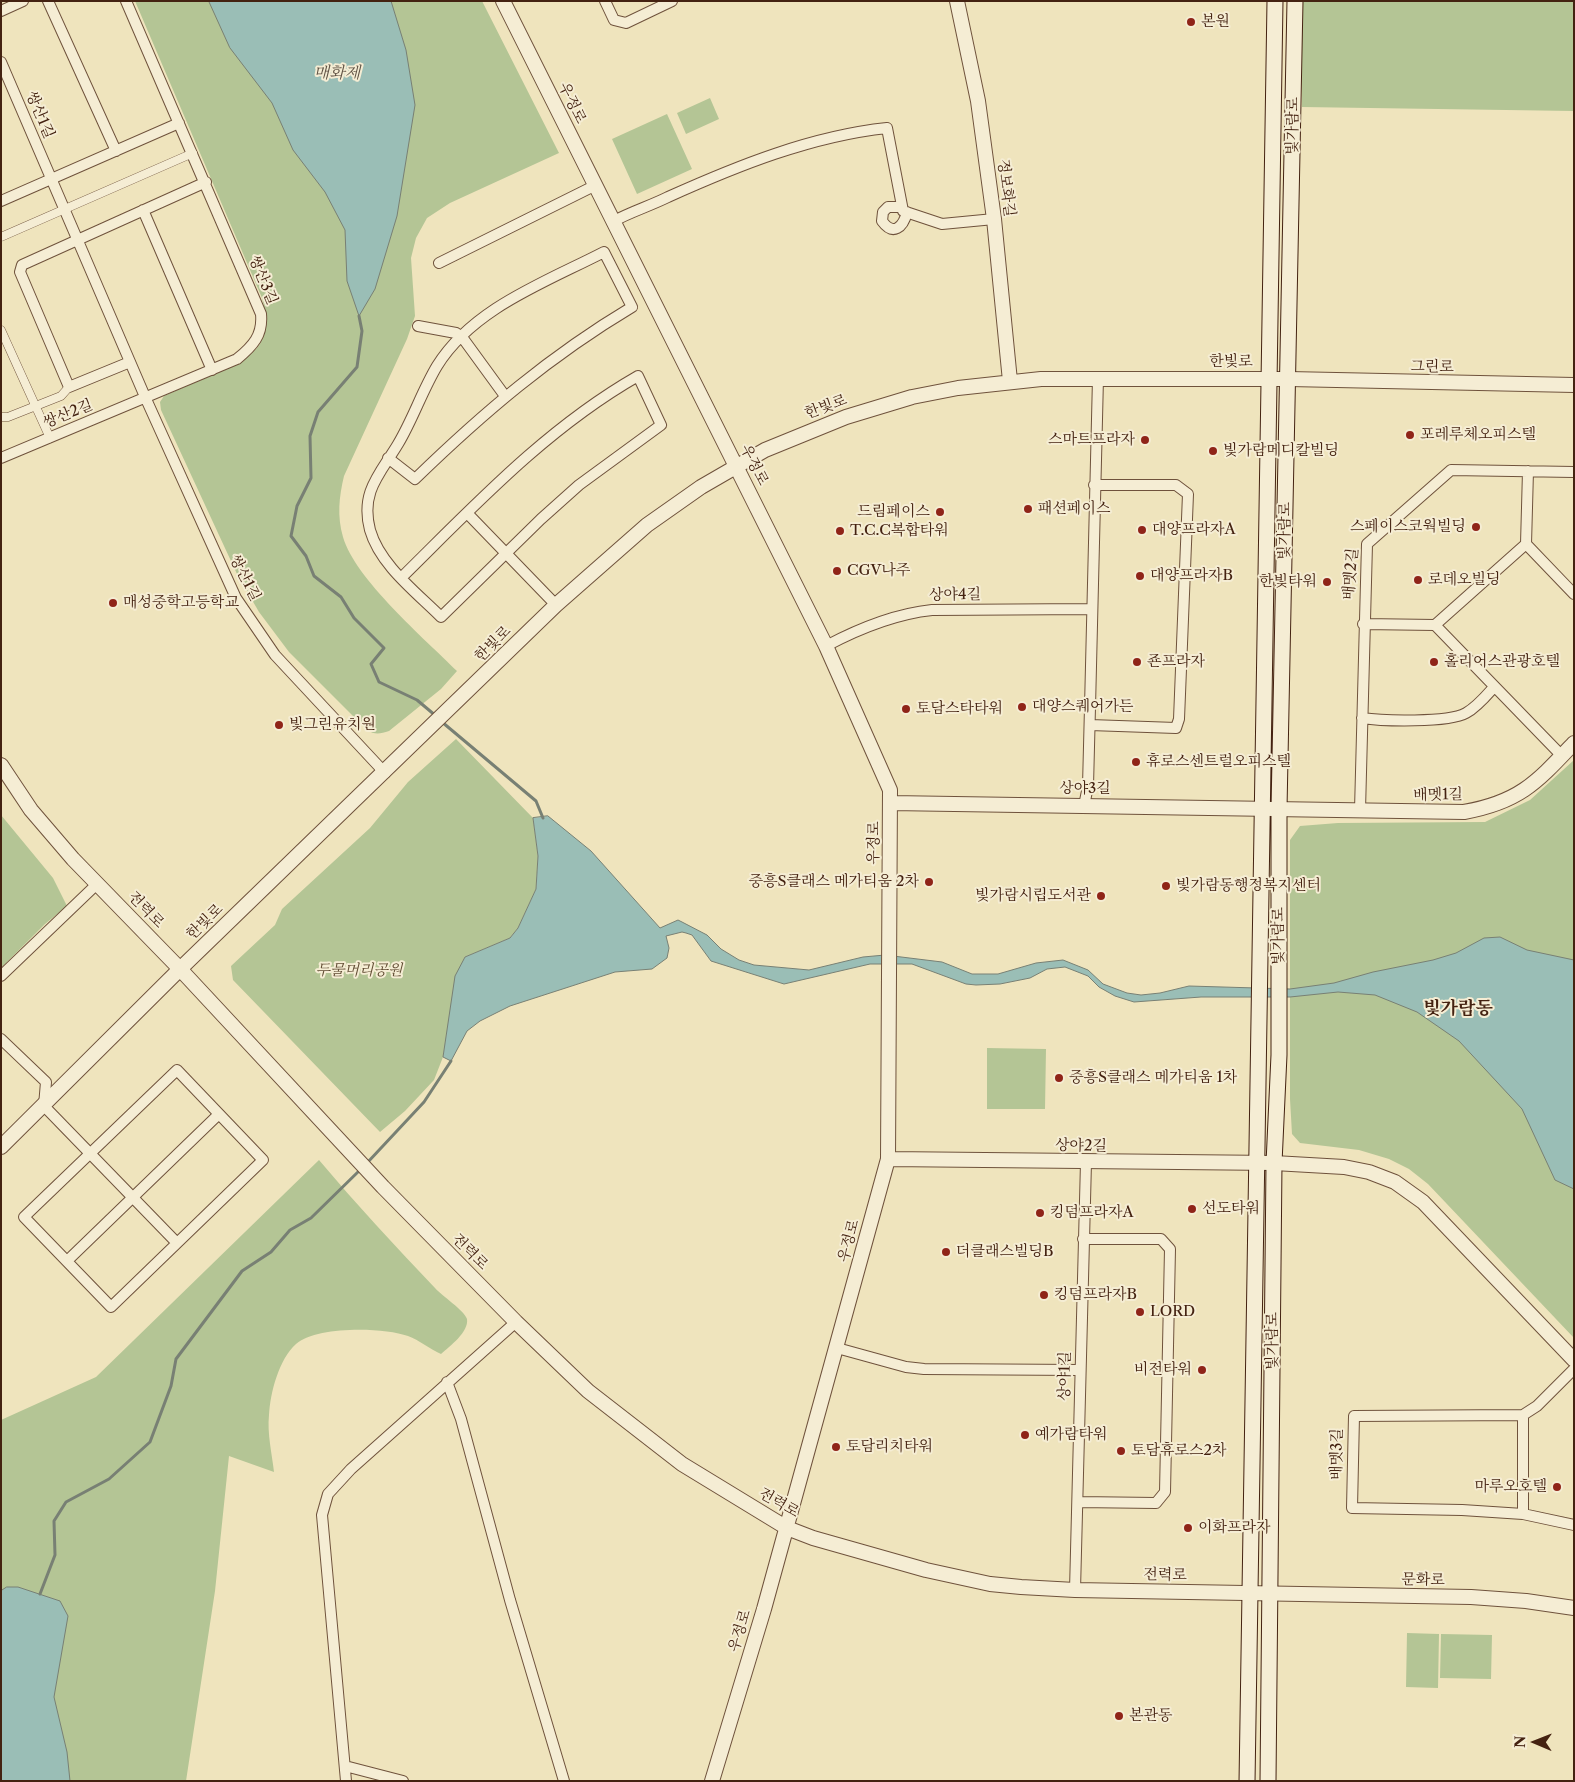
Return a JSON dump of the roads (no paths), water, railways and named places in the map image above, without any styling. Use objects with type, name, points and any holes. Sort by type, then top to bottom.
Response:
[{"type":"main road","name":"빛가람로","points":[[1247,1781],[1275,1]]},
{"type":"main road","name":"빛가람로","points":[[1268,1781],[1274,1163],[1279,1025],[1279,809],[1295,1]]},
{"type":"street","points":[[1,11],[24,1]]},
{"type":"street","points":[[48,1],[116,151]]},
{"type":"street","name":"쌍산3길","points":[[126,1],[206,182],[261,314],[262,324],[259,336],[252,348],[237,359],[146,399]]},
{"type":"street","name":"우정로","points":[[503,1],[826,646],[890,790],[888,1159],[787,1528],[712,1781]]},
{"type":"street","points":[[605,1],[614,20],[626,23],[672,1]]},
{"type":"street","name":"정보화길","points":[[957,1],[978,101],[994,219],[1010,381]]},
{"type":"street","name":"쌍산1길","points":[[1,62],[146,399],[226,576],[248,618],[293,675],[385,773]]},
{"type":"street","points":[[1,201],[179,123]]},
{"type":"street","points":[[612,222],[708,179],[762,159],[814,142],[864,130],[887,128],[904,210],[942,224],[994,219]]},
{"type":"street","points":[[1,237],[193,153]]},
{"type":"street","points":[[69,387],[20,272],[22,265],[206,182]]},
{"type":"street","points":[[439,263],[594,186]]},
{"type":"street","points":[[143,210],[212,370]]},
{"type":"street","points":[[388,458],[415,479],[505,396],[566,349],[632,307],[604,252],[502,306],[462,337],[437,366],[398,444],[388,458],[370,491],[368,515],[370,529],[378,551],[402,577],[441,617],[506,553],[580,485],[661,425],[638,376],[596,402],[556,432],[467,513],[402,577]]},
{"type":"street","points":[[418,326],[456,333],[462,337],[505,396]]},
{"type":"street","points":[[1,330],[50,438]]},
{"type":"street","points":[[1,417],[61,396],[69,387],[130,362]]},
{"type":"street","name":"한빛로","points":[[1,1147],[180,969],[385,773],[556,605],[647,525],[701,487],[794,437],[846,417],[912,398],[1010,381],[1056,378],[1289,379]]},
{"type":"street","points":[[1084,806],[1088,786],[1090,725],[1094,485],[1098,378]]},
{"type":"street","name":"그린로","points":[[1289,379],[1574,385]]},
{"type":"street","name":"쌍산2길","points":[[1,458],[146,399]]},
{"type":"street","name":"배멧2길","points":[[1360,810],[1363,624],[1367,544],[1451,470],[1574,472]]},
{"type":"street","points":[[1528,471],[1526,544],[1574,594]]},
{"type":"street","points":[[1090,725],[1176,728],[1179,719],[1188,494],[1176,485],[1094,485]]},
{"type":"street","points":[[467,513],[556,605]]},
{"type":"street","points":[[1363,624],[1435,625],[1526,544]]},
{"type":"street","name":"상야4길","points":[[826,646],[876,623],[909,612],[932,610],[1092,610]]},
{"type":"street","points":[[1435,625],[1562,756]]},
{"type":"street","points":[[1362,718],[1379,721],[1456,717],[1470,710],[1494,687]]},
{"type":"street","name":"배멧1길","points":[[1279,809],[1464,812],[1478,809],[1518,795],[1531,787],[1574,743]]},
{"type":"street","name":"전력로","points":[[1,765],[31,810],[98,884],[383,1187],[516,1322],[588,1391],[682,1464],[787,1528],[813,1538],[958,1578],[990,1584],[1075,1590],[1271,1593]]},
{"type":"street","name":"상야3길","points":[[891,803],[1279,809]]},
{"type":"street","points":[[1,976],[98,884]]},
{"type":"street","points":[[1,1039],[46,1082],[44,1106],[177,1243]]},
{"type":"street","points":[[177,1070],[219,1114],[263,1160],[111,1307],[24,1217],[177,1070]]},
{"type":"street","points":[[67,1261],[219,1114]]},
{"type":"street","name":"상야2길","points":[[888,1159],[1274,1163]]},
{"type":"street","name":"상야1길","points":[[1075,1590],[1082,1239],[1086,1162]]},
{"type":"street","points":[[1274,1163],[1356,1169],[1379,1176],[1408,1190],[1423,1202],[1574,1360]]},
{"type":"street","points":[[1078,1502],[1156,1503],[1165,1492],[1170,1259],[1170,1249],[1161,1239],[1082,1239]]},
{"type":"street","points":[[346,1781],[322,1515],[328,1494],[351,1469],[516,1322]]},
{"type":"street","points":[[837,1348],[906,1367],[924,1369],[953,1371],[1080,1370]]},
{"type":"street","points":[[1523,1514],[1523,1415],[1537,1406],[1574,1369]]},
{"type":"street","points":[[447,1382],[461,1419],[510,1600],[562,1779]]},
{"type":"street","name":"배멧3길","points":[[1523,1415],[1354,1416],[1352,1508],[1462,1510],[1523,1514],[1574,1524]]},
{"type":"street","name":"문화로","points":[[1271,1593],[1471,1597],[1526,1601],[1574,1608]]},
{"type":"street","points":[[345,1766],[403,1781]]},
{"type":"water","name":"매화제","points":[[209,1],[391,1],[406,50],[415,105],[397,216],[375,289],[359,316],[347,281],[345,230],[325,192],[293,150],[272,103],[230,48]]},
{"type":"water","points":[[548,816],[591,851],[660,928],[678,920],[707,935],[721,949],[739,960],[754,965],[809,970],[863,957],[885,955],[942,962],[972,974],[998,974],[1036,963],[1063,960],[1088,970],[1103,984],[1127,993],[1141,995],[1160,993],[1189,986],[1290,989],[1334,983],[1373,972],[1433,960],[1456,953],[1484,938],[1500,937],[1527,950],[1574,960],[1574,1189],[1555,1180],[1522,1109],[1459,1041],[1417,1012],[1375,995],[1338,992],[1290,997],[1201,997],[1134,1002],[1115,996],[1099,987],[1088,976],[1065,967],[1047,969],[1030,978],[1000,984],[976,985],[966,984],[912,964],[870,964],[784,984],[711,961],[692,935],[682,932],[666,936],[669,948],[667,958],[652,969],[615,972],[510,1006],[480,1021],[467,1031],[451,1061],[443,1057],[455,976],[465,957],[510,938],[518,928],[536,889],[538,856],[533,818]]},
{"type":"water","points":[[7,1587],[18,1587],[60,1601],[68,1616],[54,1697],[67,1752],[70,1781],[1,1781],[1,1591]]},
{"type":"waterway","points":[[359,316],[362,331],[357,367],[318,412],[310,436],[311,478],[297,506],[291,536],[306,556],[314,576],[341,597],[354,618],[384,648],[371,664],[379,682],[417,700],[436,716]]},
{"type":"waterway","points":[[442,722],[536,801],[543,818]]},
{"type":"waterway","points":[[367,1163],[424,1102],[451,1061]]},
{"type":"waterway","points":[[40,1594],[55,1555],[54,1521],[66,1502],[109,1479],[150,1442],[171,1386],[176,1359],[242,1271],[271,1252],[290,1230],[311,1218],[361,1169]]},
{"type":"place","name":"본원","points":[[1191,22]]},
{"type":"place","name":"포레루체오피스텔","points":[[1410,435]]},
{"type":"place","name":"스마트프라자","points":[[1145,440]]},
{"type":"place","name":"빛가람메디칼빌딩","points":[[1213,451]]},
{"type":"place","name":"패션페이스","points":[[1028,509]]},
{"type":"place","name":"드림페이스","points":[[940,512]]},
{"type":"place","name":"스페이스코웍빌딩","points":[[1476,527]]},
{"type":"place","name":"대양프라자A","points":[[1142,530]]},
{"type":"place","name":"T.C.C복합타워","points":[[840,531]]},
{"type":"place","name":"CGV나주","points":[[837,571]]},
{"type":"place","name":"대양프라자B","points":[[1140,576]]},
{"type":"place","name":"로데오빌딩","points":[[1418,580]]},
{"type":"place","name":"한빛타워","points":[[1327,582]]},
{"type":"place","name":"매성중학고등학교","points":[[113,603]]},
{"type":"place","name":"죤프라자","points":[[1137,662]]},
{"type":"place","name":"홀리어스관광호텔","points":[[1434,662]]},
{"type":"place","name":"대양스퀘어가든","points":[[1022,707]]},
{"type":"place","name":"토담스타타워","points":[[906,709]]},
{"type":"place","name":"빛그린유치원","points":[[279,725]]},
{"type":"place","name":"휴로스센트럴오피스텔","points":[[1136,762]]},
{"type":"place","name":"중흥S클래스 메가티움 2차","points":[[929,882]]},
{"type":"place","name":"빛가람동행정복지센터","points":[[1166,886]]},
{"type":"place","name":"빛가람시립도서관","points":[[1101,896]]},
{"type":"place","name":"중흥S클래스 메가티움 1차","points":[[1059,1078]]},
{"type":"place","name":"선도타워","points":[[1192,1209]]},
{"type":"place","name":"킹덤프라자A","points":[[1040,1213]]},
{"type":"place","name":"더클래스빌딩B","points":[[946,1252]]},
{"type":"place","name":"킹덤프라자B","points":[[1044,1295]]},
{"type":"place","name":"LORD","points":[[1140,1312]]},
{"type":"place","name":"비전타워","points":[[1202,1370]]},
{"type":"place","name":"예가람타워","points":[[1025,1435]]},
{"type":"place","name":"토담리치타워","points":[[836,1447]]},
{"type":"place","name":"토담휴로스2차","points":[[1121,1451]]},
{"type":"place","name":"마루오호텔","points":[[1557,1487]]},
{"type":"place","name":"이화프라자","points":[[1188,1528]]},
{"type":"place","name":"본관동","points":[[1119,1716]]},
{"type":"district","name":"빛가람동","points":[[1458,1009]]},
{"type":"park label","name":"두물머리공원","points":[[359,971]]}]
